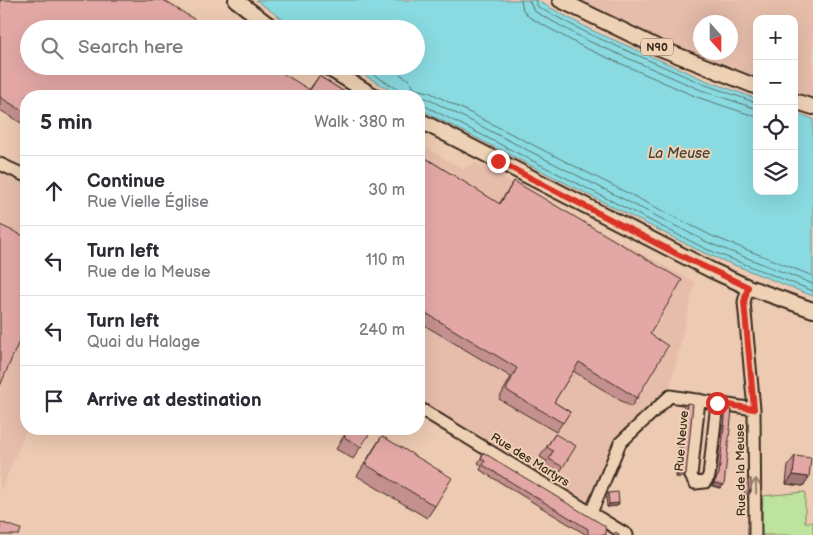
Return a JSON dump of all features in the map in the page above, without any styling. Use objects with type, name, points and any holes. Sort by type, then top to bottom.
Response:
[{"type":"main road","points":[[236,0],[262,20]]},
{"type":"main road","name":"N90","points":[[560,0],[657,47],[753,86]]},
{"type":"main road","points":[[340,75],[364,90]]},
{"type":"main road","points":[[798,102],[813,107]]},
{"type":"main road","points":[[425,123],[668,249],[748,287],[813,310]]},
{"type":"street","points":[[0,164],[20,173]]},
{"type":"street","name":"Rue de la Meuse","points":[[748,287],[744,302],[754,409],[755,535]]},
{"type":"street","points":[[591,513],[620,443],[670,396],[754,409]]},
{"type":"street","name":"Rue Neuve","points":[[699,400],[691,476],[695,483],[705,482],[709,476],[717,403]]},
{"type":"street","name":"Rue des Martyrs","points":[[425,412],[591,513],[608,530],[627,535]]},
{"type":"shaded area","points":[[577,0],[813,0],[813,99],[798,94],[798,15],[753,15],[753,79],[707,60],[738,60],[738,15],[693,15],[693,54],[614,21]]},
{"type":"shaded area","points":[[425,147],[463,169],[475,163],[695,282],[669,392],[615,443],[588,503],[425,405]]},
{"type":"shaded area","points":[[0,171],[20,180],[20,435],[24,435],[0,492]]},
{"type":"green space","points":[[805,492],[805,522],[813,522],[813,535],[761,535],[763,496]]},
{"type":"water","name":"La Meuse","points":[[256,0],[536,0],[591,30],[705,80],[753,98],[753,195],[798,195],[798,113],[813,119],[813,296],[704,253],[433,116],[425,111],[425,90],[390,90],[364,75],[425,75],[425,20],[284,20]]},
{"type":"building","points":[[0,0],[163,0],[195,20],[20,20],[20,75],[286,75],[310,90],[20,90],[20,109],[0,97]]},
{"type":"building","points":[[319,76],[341,90],[310,90]]},
{"type":"building","points":[[425,158],[500,204],[514,181],[682,280],[650,334],[668,346],[637,398],[579,362],[554,402],[570,412],[563,423],[506,390],[517,368],[425,313]]},
{"type":"building","points":[[0,225],[20,234],[20,339],[0,386]]},
{"type":"building","points":[[687,403],[693,404],[686,474],[678,474]]},
{"type":"building","points":[[726,409],[732,410],[724,485],[714,483],[719,474]]},
{"type":"building","points":[[555,434],[576,446],[563,467],[549,459],[553,451],[547,447]]},
{"type":"building","points":[[345,435],[368,435],[361,447],[344,437]]},
{"type":"building","points":[[382,436],[452,478],[435,506],[365,464]]},
{"type":"building","points":[[484,453],[605,526],[606,535],[588,535],[588,529],[483,465],[485,461],[481,458]]},
{"type":"building","points":[[795,456],[811,458],[809,477],[793,475]]},
{"type":"building","points":[[748,479],[751,479],[751,491],[749,491]]},
{"type":"building","points":[[618,492],[619,503],[609,504],[608,493]]},
{"type":"building","points":[[0,522],[21,529],[19,535],[0,535]]},
{"type":"route","points":[[498,161],[677,254],[748,287],[744,302],[752,368],[754,409],[717,403]]}]
